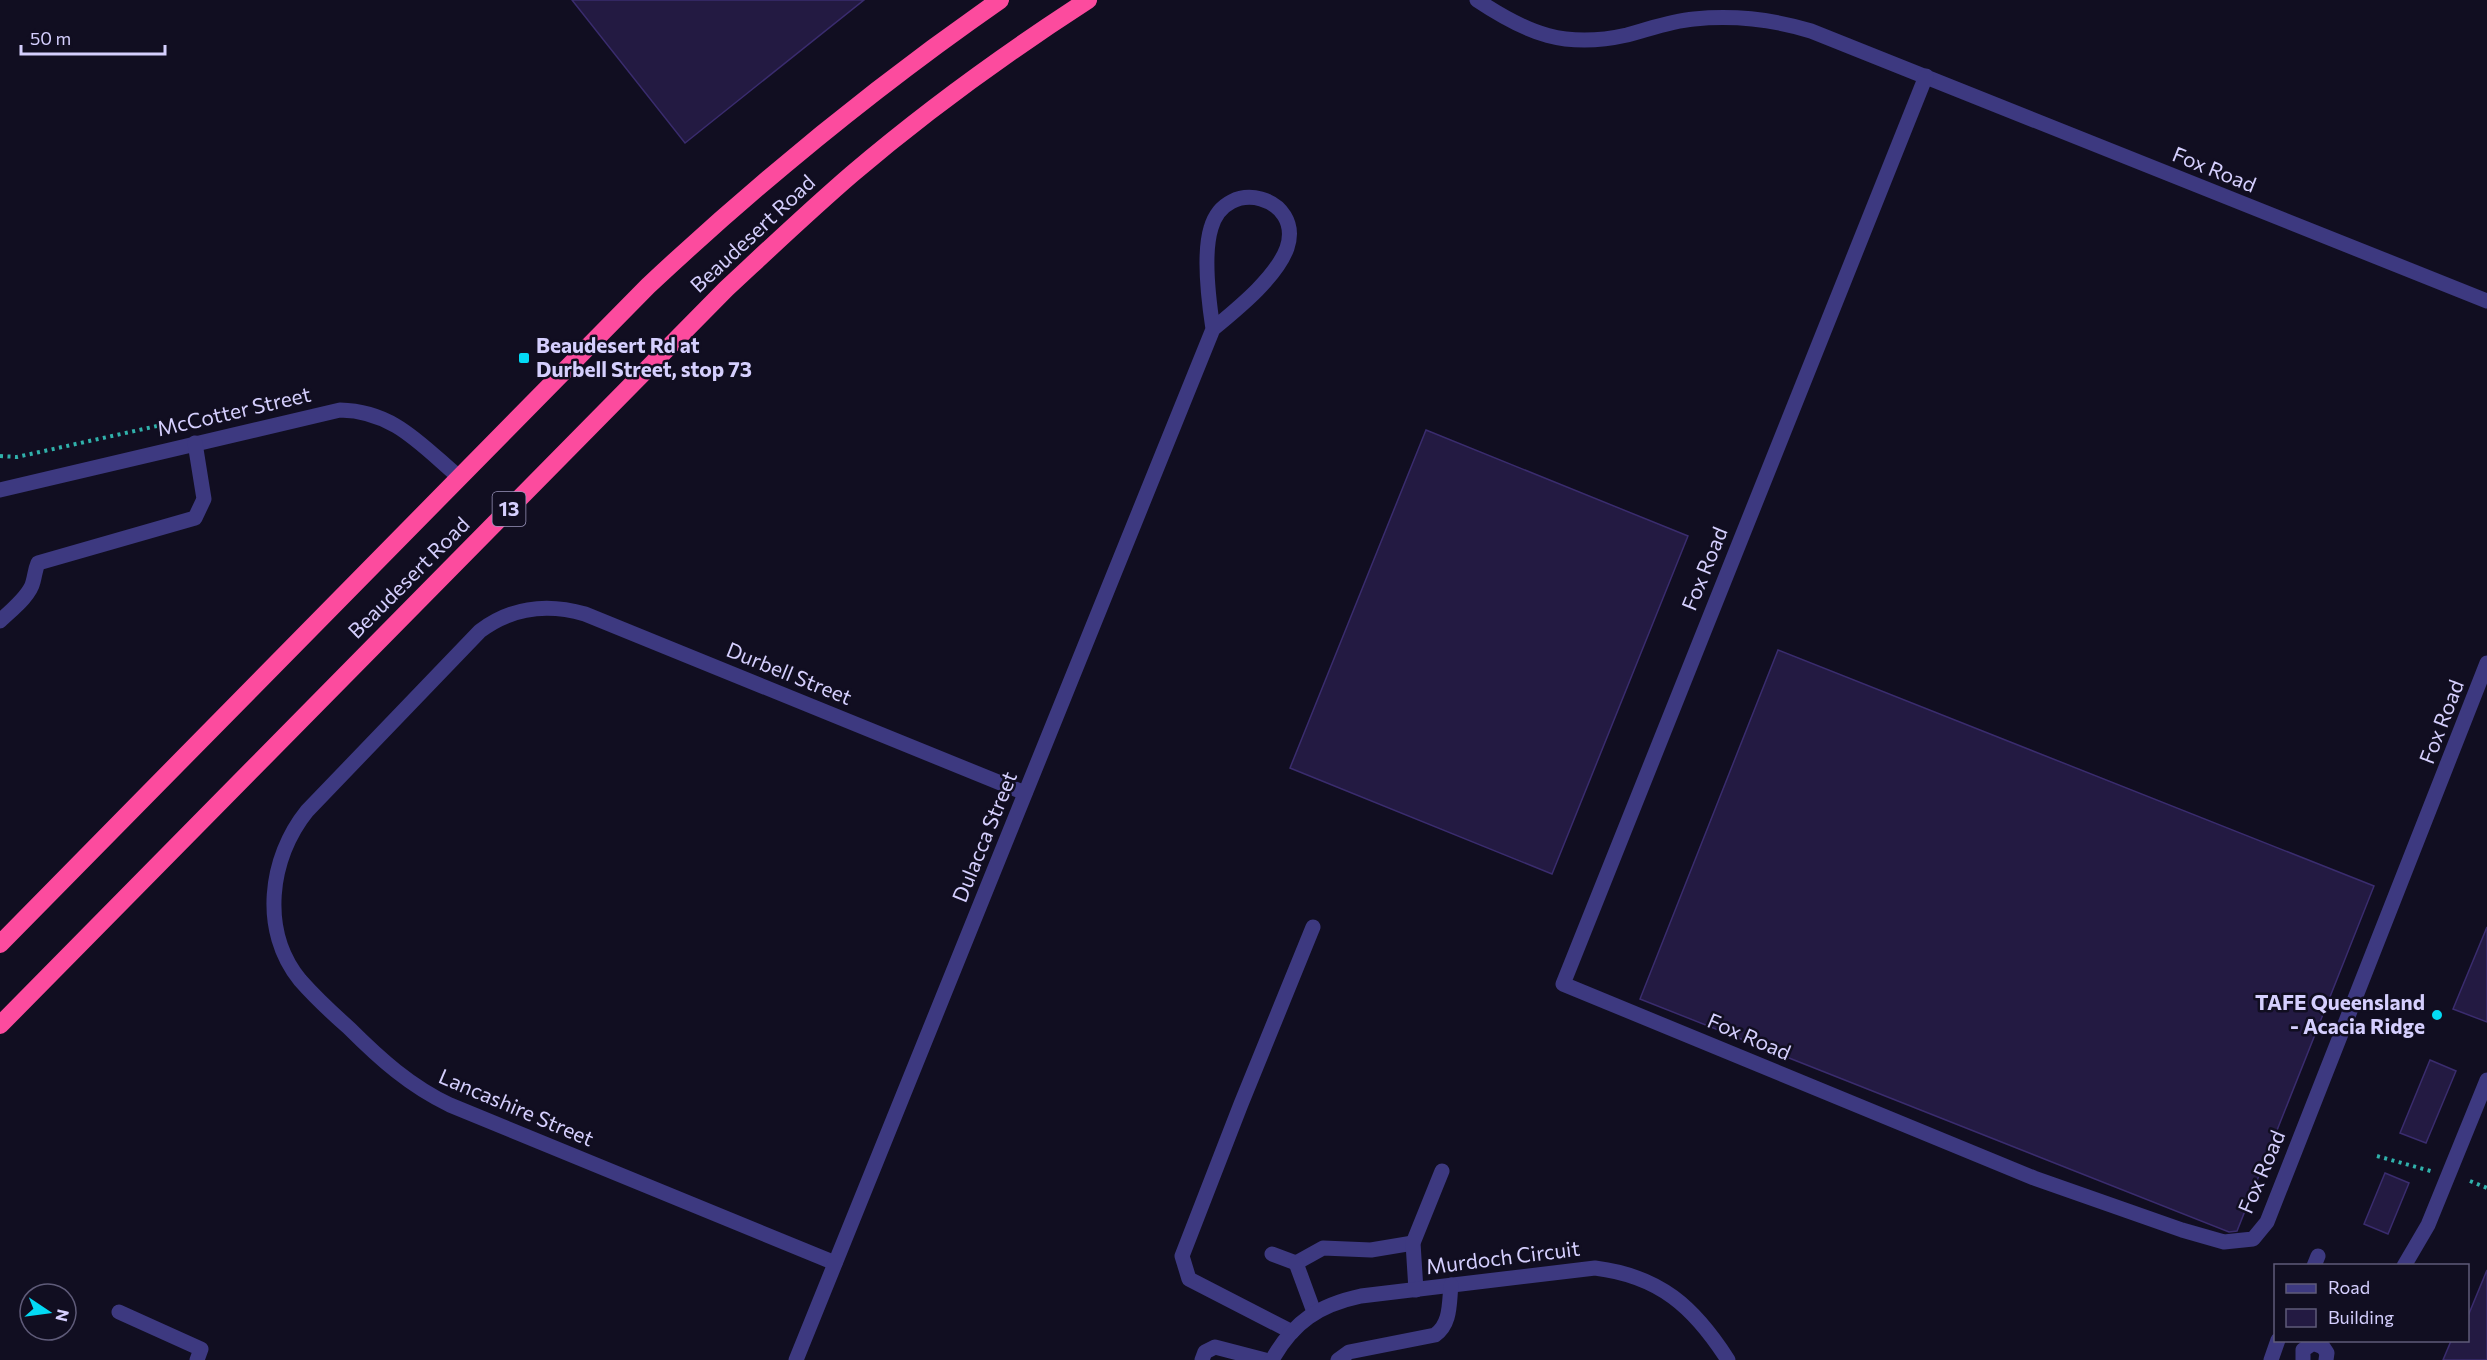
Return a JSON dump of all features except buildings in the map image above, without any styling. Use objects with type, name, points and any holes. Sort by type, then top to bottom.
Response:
[{"type":"highway","name":"Beaudesert Road","points":[[0,944],[648,286],[714,224],[845,114],[1000,0]]},
{"type":"highway","name":"Beaudesert Road","points":[[0,1025],[726,289],[844,181],[896,139],[985,70],[1088,0]]},
{"type":"street","name":"Fox Road","points":[[1477,0],[1523,28],[1548,37],[1569,40],[1595,40],[1627,35],[1665,23],[1693,19],[1765,19],[1811,31],[2487,302]]},
{"type":"street","name":"Fox Road","points":[[1926,76],[1563,984],[2034,1178],[2182,1230],[2224,1242],[2253,1239],[2267,1222],[2487,663]]},
{"type":"street","name":"Dulacca Street","points":[[796,1360],[1213,329],[1241,305],[1276,268],[1286,250],[1288,222],[1272,203],[1257,198],[1240,198],[1223,207],[1214,220],[1209,238],[1207,295],[1213,329]]},
{"type":"street","name":"McCotter Street","points":[[0,490],[321,413],[354,410],[388,420],[460,478]]},
{"type":"street","points":[[0,621],[27,592],[33,583],[33,576],[39,563],[195,518],[204,499],[195,443]]},
{"type":"street","name":"Durbell Street","points":[[533,608],[558,608],[585,614],[1025,793]]},
{"type":"street","name":"Lancashire Street","points":[[533,608],[499,619],[480,632],[298,823],[284,850],[275,883],[276,925],[289,963],[307,987],[370,1050],[399,1074],[435,1098],[835,1263]]},
{"type":"street","points":[[1292,1332],[1189,1279],[1182,1256],[1313,927]]},
{"type":"street","points":[[2405,1264],[2428,1225],[2484,1097],[2487,1080]]},
{"type":"street","points":[[1416,1290],[1413,1243],[1442,1171]]},
{"type":"street","points":[[1296,1263],[1323,1248],[1361,1251],[1413,1243]]},
{"type":"street","points":[[1272,1254],[1296,1263],[1314,1312]]},
{"type":"street","name":"Murdoch Circuit","points":[[1272,1360],[1292,1332],[1314,1312],[1339,1301],[1361,1296],[1595,1268],[1617,1271],[1658,1287],[1679,1300],[1710,1331],[1728,1360]]},
{"type":"street","points":[[1338,1360],[1349,1352],[1435,1335],[1442,1330],[1447,1321],[1451,1285]]},
{"type":"street","points":[[119,1312],[201,1349],[197,1360]]},
{"type":"street","points":[[2271,1360],[2278,1342]]},
{"type":"street","points":[[2303,1360],[2302,1354],[2306,1347],[2322,1342],[2326,1350],[2326,1360]]},
{"type":"street","points":[[1202,1360],[1205,1352],[1215,1347],[1265,1360]]},
{"type":"path","points":[[0,456],[17,457],[157,426]]},
{"type":"path","points":[[2377,1155],[2435,1172]]},
{"type":"path","points":[[2470,1181],[2487,1188]]},
{"type":"place","name":"Beaudesert Rd at Durbell Street, stop 73","points":[[524,358]]},
{"type":"place","name":"TAFE Queensland - Acacia Ridge","points":[[2437,1015]]}]
